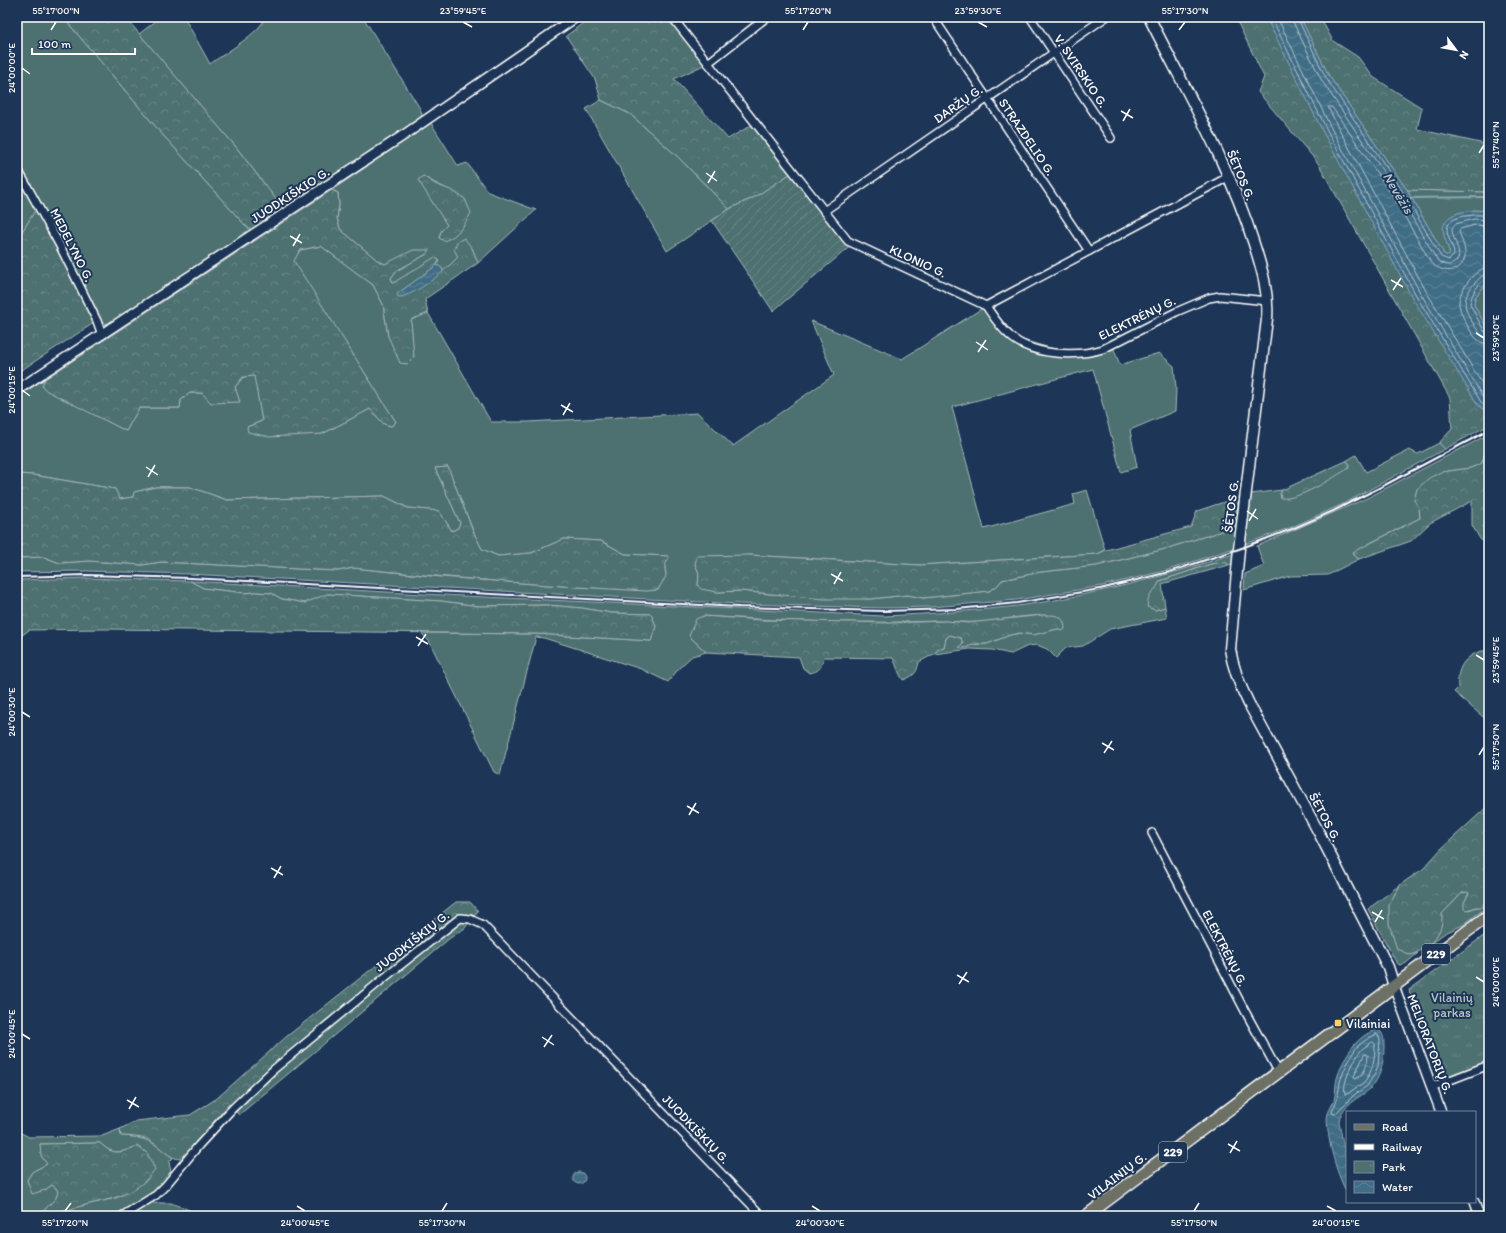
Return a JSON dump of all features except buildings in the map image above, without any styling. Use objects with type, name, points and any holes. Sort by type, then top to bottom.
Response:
[{"type":"main road","name":"ŠĖTOS G.","points":[[1149,17],[1230,176],[1262,268],[1267,301],[1264,341],[1239,549],[1230,649],[1232,660],[1241,688],[1313,822],[1388,967],[1394,986]]},
{"type":"main road","name":"229","points":[[1279,1073],[1489,916]]},
{"type":"main road","name":"VILAINIŲ G.","points":[[1086,1216],[1279,1073]]},
{"type":"street","name":"JUODKIŠKIO G.","points":[[17,390],[407,133],[576,17]]},
{"type":"street","name":"KLONIO G.","points":[[672,17],[848,241],[986,306]]},
{"type":"street","points":[[708,63],[767,17]]},
{"type":"street","name":"STRAZDELIO G.","points":[[933,17],[1090,251]]},
{"type":"street","name":"V. SVIRSKIO G.","points":[[1030,17],[1111,138]]},
{"type":"street","name":"DARŽŲ G.","points":[[824,211],[1054,51],[1106,17]]},
{"type":"street","name":"MEDELYNO G.","points":[[17,168],[59,244],[102,335]]},
{"type":"street","points":[[986,306],[1230,176]]},
{"type":"street","name":"ELEKTRĖNŲ G.","points":[[986,306],[1009,336],[1024,344],[1056,353],[1074,355],[1091,353],[1104,349],[1176,312],[1209,298],[1220,296],[1267,301]]},
{"type":"street","name":"ELEKTRĖNŲ G.","points":[[1152,833],[1242,1006],[1279,1073]]},
{"type":"street","name":"JUODKIŠKIŲ G.","points":[[122,1216],[156,1195],[233,1108],[273,1070],[383,979],[460,918],[470,919],[483,925],[762,1216]]},
{"type":"street","name":"MELIORATORIŲ G.","points":[[1394,986],[1441,1111]]},
{"type":"street","points":[[1432,1087],[1489,1066]]},
{"type":"street","points":[[1474,1203],[1479,1216]]},
{"type":"green space","points":[[17,17],[63,17],[161,133],[252,231],[108,324],[97,321],[38,207],[17,240]]},
{"type":"green space","points":[[63,17],[125,17],[236,147],[283,210],[252,231],[244,224],[161,133]]},
{"type":"green space","points":[[161,17],[184,17],[210,64],[250,36],[263,23],[265,17],[363,17],[419,107],[422,113],[421,118],[283,210],[236,147],[139,34]]},
{"type":"green space","points":[[591,17],[669,17],[708,63],[674,79],[728,139],[755,123],[793,172],[755,197],[729,209],[678,157],[630,114],[601,100],[595,79],[566,36]]},
{"type":"green space","points":[[1235,17],[1266,17],[1478,405],[1489,414],[1489,425],[1445,449],[1439,443],[1452,429],[1450,398],[1318,163],[1258,92],[1264,77]]},
{"type":"green space","points":[[1300,17],[1320,17],[1333,41],[1358,57],[1373,77],[1422,108],[1417,129],[1489,145],[1489,192],[1407,190],[1329,76]]},
{"type":"green space","points":[[601,100],[630,114],[678,157],[729,209],[667,251],[586,109]]},
{"type":"green space","points":[[431,123],[458,166],[467,163],[488,192],[536,210],[478,263],[472,248],[458,257],[443,272],[442,268],[437,265],[439,260],[393,283],[391,278],[396,271],[427,254],[397,259],[385,264],[377,260],[340,229],[337,218],[339,205],[338,193],[332,190]],"holes":[[[423,176],[465,199],[439,238],[441,231],[447,225]]]},
{"type":"green space","points":[[793,172],[853,244],[773,311],[712,221],[729,209],[755,197]]},
{"type":"green space","points":[[423,176],[435,184],[453,191],[465,199],[471,213],[460,230],[444,241],[439,238],[441,231],[447,225],[418,180]]},
{"type":"green space","points":[[332,190],[338,193],[339,205],[337,218],[340,229],[377,260],[385,264],[413,250],[429,250],[427,254],[396,271],[391,278],[393,283],[435,257],[439,260],[437,265],[397,294],[402,297],[432,279],[452,263],[458,257],[454,249],[457,242],[464,238],[472,248],[478,263],[425,299],[428,313],[411,320],[414,357],[407,364],[400,363],[388,336],[383,304],[373,285],[321,246],[300,250],[294,261],[396,422],[391,426],[384,424],[370,409],[322,434],[269,437],[248,432],[247,427],[262,421],[254,376],[243,377],[235,387],[240,402],[211,403],[202,393],[190,393],[181,400],[180,408],[139,408],[126,431],[47,391],[42,386],[45,379]]},
{"type":"green space","points":[[1407,190],[1489,192],[1489,211],[1473,210],[1447,243],[1450,254],[1448,256],[1444,254]]},
{"type":"green space","points":[[38,206],[97,321],[20,371],[17,369],[17,240]]},
{"type":"green space","points":[[321,246],[373,285],[383,304],[388,336],[412,338],[411,320],[428,313],[491,422],[528,422],[698,413],[733,446],[834,375],[811,321],[902,359],[986,306],[1009,336],[1074,355],[1113,347],[1120,365],[1159,353],[1174,366],[1176,388],[1175,411],[1130,430],[1137,467],[1121,472],[1093,369],[952,407],[984,529],[1075,504],[1073,494],[1087,490],[1105,550],[1098,554],[920,565],[749,555],[695,564],[699,573],[698,586],[717,592],[740,591],[769,594],[870,599],[908,595],[923,598],[989,591],[996,587],[1002,580],[1041,572],[1096,566],[1165,549],[1234,527],[1239,497],[1243,496],[1237,541],[1234,548],[1168,570],[1102,586],[1017,600],[932,607],[883,608],[739,604],[188,574],[86,571],[17,572],[17,558],[44,557],[60,563],[89,561],[142,565],[161,562],[338,571],[353,568],[441,577],[576,587],[658,590],[666,574],[665,568],[667,556],[625,554],[601,541],[564,539],[531,553],[498,556],[482,549],[473,531],[448,467],[435,468],[460,523],[458,528],[452,531],[439,511],[408,508],[384,496],[227,500],[190,487],[156,487],[135,492],[133,497],[119,499],[115,489],[33,475],[17,474],[17,427],[19,421],[17,420],[17,397],[45,379],[42,386],[126,431],[139,408],[180,408],[181,400],[190,393],[202,393],[239,402],[235,387],[243,377],[255,376],[262,421],[247,427],[322,434],[370,409],[384,424],[391,426],[396,422],[293,261],[300,250]]},
{"type":"green space","points":[[1489,280],[1489,332],[1474,305],[1475,297]]},
{"type":"green space","points":[[1489,434],[1489,446],[1482,463],[1471,468],[1441,472],[1417,489],[1414,500],[1419,508],[1420,518],[1370,543],[1355,556],[1359,559],[1328,575],[1290,576],[1244,590],[1245,574],[1264,566],[1257,546],[1367,498]]},
{"type":"green space","points":[[1439,443],[1445,449],[1343,504],[1292,527],[1245,544],[1251,494],[1282,490],[1280,494],[1349,463],[1346,461],[1356,455],[1366,472],[1409,450],[1418,454]]},
{"type":"green space","points":[[1489,446],[1489,548],[1480,539],[1472,525],[1472,501],[1430,523],[1411,541],[1359,559],[1355,556],[1353,552],[1420,518],[1419,508],[1414,500],[1417,489],[1429,478],[1441,472],[1471,468],[1482,463]]},
{"type":"green space","points":[[1346,461],[1349,463],[1349,468],[1325,482],[1297,496],[1281,498],[1280,494],[1282,490]]},
{"type":"green space","points":[[448,467],[473,531],[482,549],[498,556],[531,553],[564,539],[601,541],[625,554],[668,556],[665,566],[666,577],[658,590],[647,591],[574,587],[353,568],[338,571],[161,562],[142,565],[89,561],[60,563],[44,557],[17,558],[17,474],[33,475],[115,489],[120,499],[133,497],[134,492],[156,487],[190,487],[227,500],[384,496],[408,508],[439,511],[452,531],[458,528],[460,523],[435,468]]},
{"type":"green space","points":[[1239,497],[1234,527],[1165,549],[1096,566],[1041,572],[1002,580],[996,587],[989,591],[923,598],[908,595],[870,599],[824,599],[740,591],[717,592],[701,589],[698,586],[699,573],[695,564],[697,556],[749,555],[920,565],[1098,554],[1106,550],[1191,527],[1197,511]]},
{"type":"green space","points":[[1233,554],[1232,564],[1229,565],[1225,562],[1211,564],[1160,581],[1157,587],[1155,610],[1165,607],[1167,618],[1110,629],[1083,646],[1066,648],[1056,658],[1047,649],[1037,645],[1028,646],[1011,654],[992,650],[970,649],[934,654],[938,649],[944,647],[946,638],[950,635],[961,638],[963,643],[970,645],[987,644],[1010,635],[1020,633],[1033,635],[1057,629],[1062,631],[1061,618],[1046,615],[983,622],[820,622],[703,616],[689,636],[706,652],[692,656],[680,667],[668,682],[641,669],[544,638],[536,637],[500,775],[494,772],[429,641],[421,633],[536,634],[651,641],[656,626],[651,614],[611,613],[582,608],[547,605],[479,606],[441,601],[328,594],[305,603],[282,599],[271,593],[245,593],[203,588],[190,581],[423,594],[884,616],[984,609],[1045,602],[1126,585]]},
{"type":"green space","points":[[1225,562],[1229,565],[1162,584],[1165,607],[1155,610],[1147,607],[1150,596],[1160,581],[1211,564]]},
{"type":"green space","points":[[86,578],[190,581],[203,588],[245,593],[271,593],[282,599],[305,603],[327,594],[441,601],[479,606],[547,605],[582,608],[611,613],[651,614],[656,626],[651,641],[536,634],[105,629],[29,630],[17,639],[17,580]]},
{"type":"green space","points":[[1043,615],[1058,616],[1063,620],[1065,629],[1062,631],[1057,629],[1033,635],[1020,633],[1010,635],[987,644],[975,644],[965,648],[959,647],[963,643],[961,638],[950,635],[946,638],[944,647],[938,649],[934,654],[919,662],[914,674],[903,680],[893,658],[824,657],[820,668],[809,673],[803,668],[799,657],[706,652],[689,636],[696,619],[703,616],[762,620],[890,623],[946,621],[968,623]]},
{"type":"green space","points":[[1482,651],[1489,651],[1489,722],[1454,692],[1458,688],[1458,675],[1462,664],[1470,656]]},
{"type":"green space","points":[[1489,805],[1489,905],[1467,910],[1464,909],[1464,903],[1469,893],[1462,893],[1442,914],[1442,922],[1439,932],[1429,945],[1410,955],[1397,949],[1389,924],[1389,904],[1401,884],[1423,869],[1441,849]]},
{"type":"green space","points":[[1401,884],[1389,904],[1410,955],[1418,953],[1405,964],[1399,965],[1368,909]]},
{"type":"green space","points":[[1462,893],[1469,893],[1464,903],[1469,910],[1476,907],[1489,905],[1463,925],[1445,933],[1430,944],[1441,926],[1442,914]]},
{"type":"green space","points":[[456,902],[470,902],[478,911],[465,928],[450,938],[239,1115],[229,1104],[182,1159],[172,1157],[156,1144],[146,1139],[121,1136],[120,1129],[136,1121],[190,1115],[216,1099],[286,1037]]},
{"type":"green space","name":"Vilainių parkas","points":[[1489,932],[1489,1061],[1440,1079],[1409,990]]},
{"type":"green space","points":[[120,1129],[121,1136],[149,1141],[173,1158],[169,1162],[171,1172],[163,1184],[149,1196],[153,1203],[171,1203],[205,1216],[175,1216],[165,1213],[148,1216],[58,1216],[72,1208],[116,1198],[131,1191],[148,1179],[137,1146],[122,1152],[113,1152],[100,1143],[40,1144],[47,1164],[32,1172],[27,1180],[29,1186],[45,1190],[52,1185],[58,1192],[56,1198],[42,1212],[42,1216],[17,1216],[22,1212],[17,1207],[17,1131],[29,1137],[102,1136]]},
{"type":"green space","points":[[100,1143],[113,1152],[122,1152],[137,1146],[147,1153],[155,1169],[147,1179],[129,1192],[108,1200],[72,1209],[57,1216],[42,1216],[42,1212],[56,1198],[58,1192],[52,1185],[45,1190],[32,1194],[27,1180],[32,1172],[47,1164],[41,1156],[40,1144]]},
{"type":"water","name":"Nevėžis","points":[[1266,17],[1300,17],[1329,76],[1407,190],[1444,254],[1448,256],[1450,254],[1443,229],[1445,222],[1449,218],[1454,214],[1461,212],[1489,211],[1489,280],[1475,297],[1474,305],[1489,332],[1489,414],[1478,405],[1413,299],[1324,134]]},
{"type":"water","points":[[437,265],[442,268],[443,272],[415,291],[398,297],[397,294]]},
{"type":"water","points":[[1378,1029],[1383,1035],[1384,1039],[1383,1058],[1379,1075],[1374,1085],[1370,1089],[1343,1111],[1339,1122],[1346,1160],[1346,1191],[1333,1157],[1327,1117],[1334,1100],[1337,1078],[1343,1062],[1357,1042],[1370,1032]]},
{"type":"water","points":[[577,1172],[581,1172],[585,1178],[581,1184],[577,1184],[573,1180],[573,1176]]},
{"type":"waterway","name":"Nevėžis","points":[[1408,198],[1489,197]]},
{"type":"railway","points":[[17,577],[86,575],[190,578],[739,607],[883,611],[957,609],[1017,603],[1100,589],[1169,572],[1239,549],[1292,529],[1333,511],[1489,430]]},
{"type":"place","name":"Vilainiai","points":[[1338,1023]]}]
